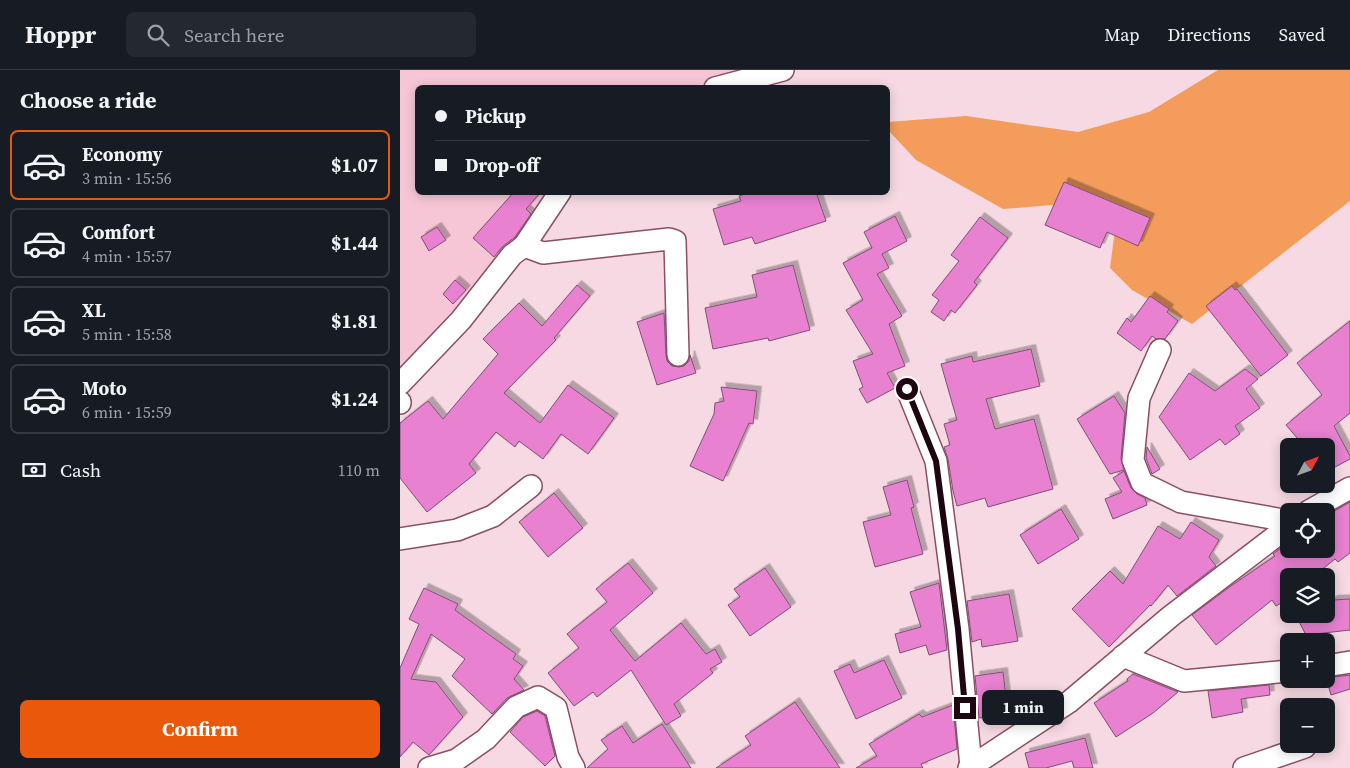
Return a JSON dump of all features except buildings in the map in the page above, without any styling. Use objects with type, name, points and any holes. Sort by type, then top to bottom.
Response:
[{"type":"street","points":[[726,85],[783,70]]},
{"type":"street","points":[[400,384],[461,320],[512,255],[524,246],[558,195]]},
{"type":"street","points":[[524,246],[543,253],[670,239],[675,241],[678,355]]},
{"type":"street","points":[[1160,350],[1139,398],[1133,460],[1142,483],[1181,502],[1280,519]]},
{"type":"street","points":[[907,389],[936,461],[958,629],[970,767],[1069,702],[1171,616],[1280,533]]},
{"type":"street","points":[[400,539],[457,530],[493,516],[531,486]]},
{"type":"street","points":[[1323,503],[1350,488]]},
{"type":"street","points":[[1123,656],[1184,681],[1280,672]]},
{"type":"street","points":[[1335,664],[1350,662]]},
{"type":"street","points":[[428,768],[456,760],[486,740],[516,707],[538,697],[556,708],[568,756],[574,768]]},
{"type":"street","points":[[1244,768],[1288,753]]},
{"type":"shaded area","points":[[400,70],[757,70],[697,85],[415,85],[415,195],[550,195],[413,388],[400,396]]},
{"type":"shaded area","points":[[1218,70],[1350,70],[1350,201],[1192,324],[1132,290],[1110,268],[1115,230],[1064,204],[1003,209],[916,160],[890,132],[890,122],[966,116],[1078,132],[1149,112]]},
{"type":"route","points":[[907,389],[936,461],[958,629],[965,708]]}]
